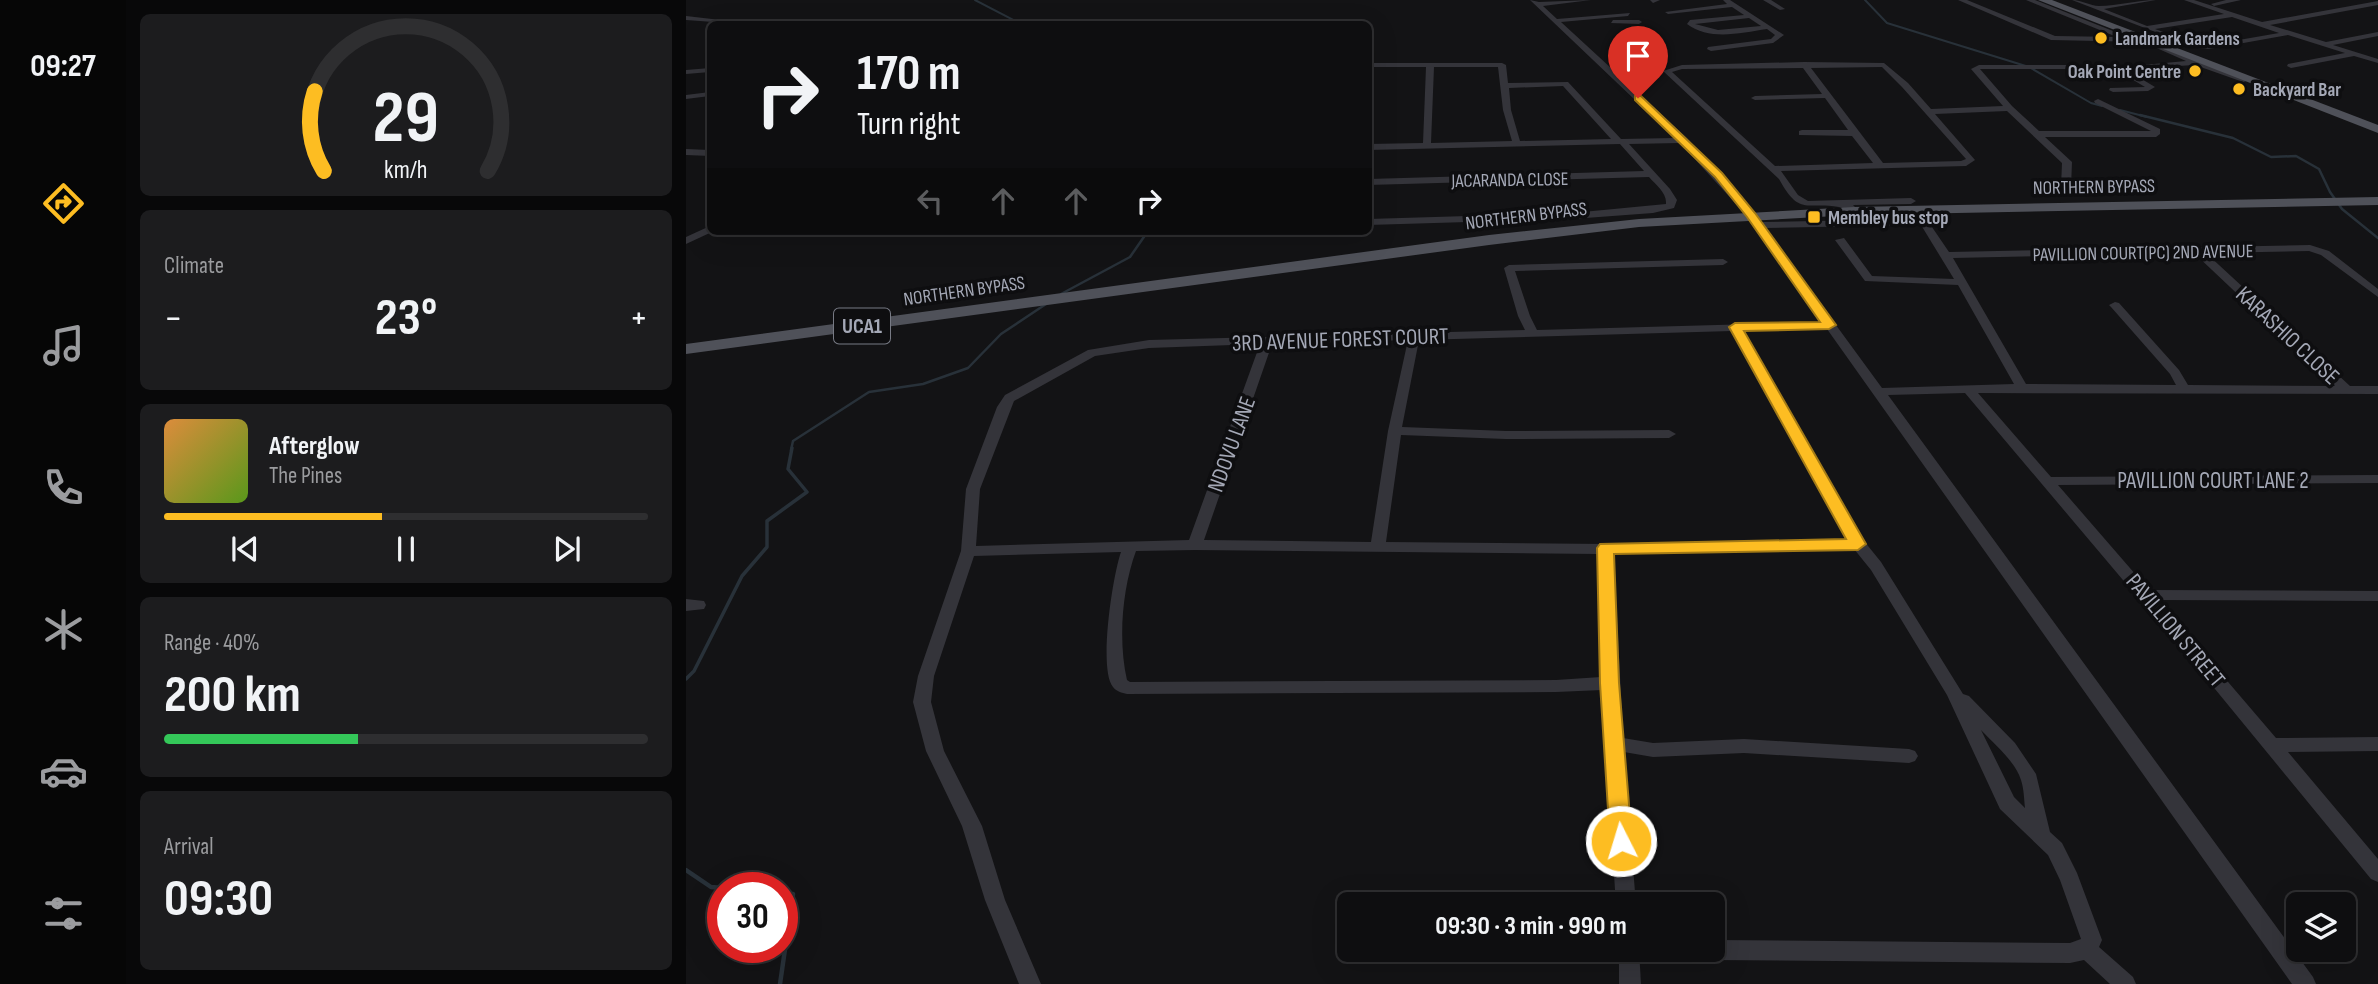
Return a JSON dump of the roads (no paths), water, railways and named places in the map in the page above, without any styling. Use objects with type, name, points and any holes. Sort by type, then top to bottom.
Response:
[{"type":"main road","points":[[2043,0],[2088,12],[2146,40],[2378,129]]},
{"type":"main road","points":[[2057,0],[2378,123]]},
{"type":"main road","name":"NORTHERN BYPASS","points":[[686,349],[1528,235],[1754,220],[1849,208],[1917,211],[2378,201]]},
{"type":"street","points":[[1535,2],[1588,0]]},
{"type":"street","points":[[1766,0],[1782,9]]},
{"type":"street","points":[[1961,0],[2054,38],[2138,33],[2230,15]]},
{"type":"street","points":[[2029,0],[2088,12],[2138,33],[2202,47]]},
{"type":"street","points":[[2075,0],[2088,12]]},
{"type":"street","points":[[2088,12],[2153,0]]},
{"type":"street","points":[[2187,0],[2378,61]]},
{"type":"street","points":[[2214,4],[2238,0]]},
{"type":"street","points":[[1535,2],[1684,140],[1718,175],[1754,220],[2305,984]]},
{"type":"street","points":[[1668,12],[1729,2],[1778,33],[1780,37],[1773,41],[1712,49]]},
{"type":"street","points":[[2262,24],[2378,3]]},
{"type":"street","points":[[1555,21],[1626,12],[1643,25],[1579,23],[1570,20]]},
{"type":"street","points":[[1750,16],[1689,23],[1709,33],[1769,27]]},
{"type":"street","points":[[686,18],[712,21]]},
{"type":"street","points":[[2138,33],[2146,40],[2196,63],[2254,80]]},
{"type":"street","points":[[2186,49],[2288,33]]},
{"type":"street","points":[[2324,44],[2378,34]]},
{"type":"street","points":[[2291,66],[2354,53]]},
{"type":"street","points":[[2066,187],[2067,162],[2009,108],[1975,69],[1983,66],[2115,67],[2196,63]]},
{"type":"street","points":[[1804,64],[1880,166]]},
{"type":"street","points":[[1372,65],[1502,65],[1503,86],[1517,144]]},
{"type":"street","points":[[1427,146],[1430,65]]},
{"type":"street","points":[[1773,169],[1963,164],[1970,161],[1930,112],[1884,65],[1682,67],[1667,71],[1773,169],[1800,201],[1849,208]]},
{"type":"street","points":[[2113,90],[2151,87],[2115,67]]},
{"type":"street","points":[[686,72],[707,70]]},
{"type":"street","points":[[1372,222],[1572,216],[1668,208],[1672,204],[1671,196],[1565,84],[1503,86]]},
{"type":"street","points":[[686,97],[707,94]]},
{"type":"street","points":[[1755,98],[1828,96]]},
{"type":"street","points":[[2038,134],[2156,134],[2157,131],[2098,101]]},
{"type":"street","points":[[1930,112],[2009,108]]},
{"type":"street","points":[[1802,133],[1854,133]]},
{"type":"street","points":[[1372,147],[1684,140]]},
{"type":"street","points":[[688,154],[707,153]]},
{"type":"street","name":"JACARANDA CLOSE","points":[[1372,182],[1651,174]]},
{"type":"street","points":[[1754,220],[1917,211],[1946,255],[2022,388]]},
{"type":"street","points":[[686,241],[707,230]]},
{"type":"street","points":[[1840,240],[1869,279],[1961,282]]},
{"type":"street","name":"PAVILLION COURT(PC) 2ND AVENUE","points":[[1946,255],[2315,248],[2378,295]]},
{"type":"street","name":"KARASHIO CLOSE","points":[[2198,251],[2348,391]]},
{"type":"street","points":[[1533,334],[1524,316],[1509,268],[1723,262]]},
{"type":"street","points":[[2115,305],[2175,373],[2185,389]]},
{"type":"street","name":"3RD AVENUE FOREST COURT","points":[[1030,984],[995,900],[972,826],[935,751],[922,702],[926,676],[969,544],[972,489],[1003,407],[1009,398],[1092,352],[1149,344],[1829,325]]},
{"type":"street","points":[[1725,950],[2070,953],[2087,949],[2092,940],[2070,879],[2055,849],[2007,803],[1954,693],[1876,566],[1858,544],[1735,327]]},
{"type":"street","points":[[1378,545],[1395,431],[1414,338]]},
{"type":"street","name":"NDOVU LANE","points":[[1195,545],[1267,342]]},
{"type":"street","points":[[1877,392],[2022,388],[2378,390]]},
{"type":"street","name":"PAVILLION STREET","points":[[1969,390],[2146,595],[2378,873]]},
{"type":"street","points":[[1395,431],[1506,435],[1669,434]]},
{"type":"street","name":"PAVILLION COURT LANE 2","points":[[2049,481],[2378,479]]},
{"type":"street","points":[[969,544],[1606,548],[1858,544]]},
{"type":"street","points":[[1131,546],[1120,577],[1114,660],[1119,682],[1127,688],[1556,686],[1610,683]]},
{"type":"street","points":[[1606,548],[1610,683],[1625,892]]},
{"type":"street","points":[[2146,595],[2378,596]]},
{"type":"street","points":[[1954,693],[2018,758],[2030,779],[2042,836]]},
{"type":"street","points":[[1616,744],[1653,750],[1744,746],[1909,756]]},
{"type":"street","points":[[2272,745],[2378,744]]},
{"type":"street","points":[[2087,949],[2125,984]]},
{"type":"street","points":[[1629,962],[1630,984]]},
{"type":"waterway","points":[[975,0],[1015,21]]},
{"type":"waterway","points":[[1865,0],[1887,23],[2029,67],[2091,103],[2102,106]]},
{"type":"waterway","points":[[2120,110],[2147,117]]},
{"type":"waterway","points":[[2140,115],[2233,138],[2271,157],[2296,156],[2319,169],[2342,209],[2378,238]]},
{"type":"waterway","points":[[1061,294],[1130,257],[1145,235]]},
{"type":"waterway","points":[[791,450],[793,441],[869,392],[923,384],[968,368],[1001,334],[1046,304]]},
{"type":"waterway","points":[[686,679],[694,671],[742,576],[767,547],[767,521],[807,492],[788,469],[792,448]]},
{"type":"waterway","points":[[686,870],[707,884]]},
{"type":"waterway","points":[[780,984],[783,963]]},
{"type":"place","name":"Landmark Gardens","points":[[2101,38]]},
{"type":"place","name":"Oak Point Centre","points":[[2195,71]]},
{"type":"place","name":"Backyard Bar","points":[[2239,89]]},
{"type":"place","name":"Membley bus stop","points":[[1814,217]]}]
